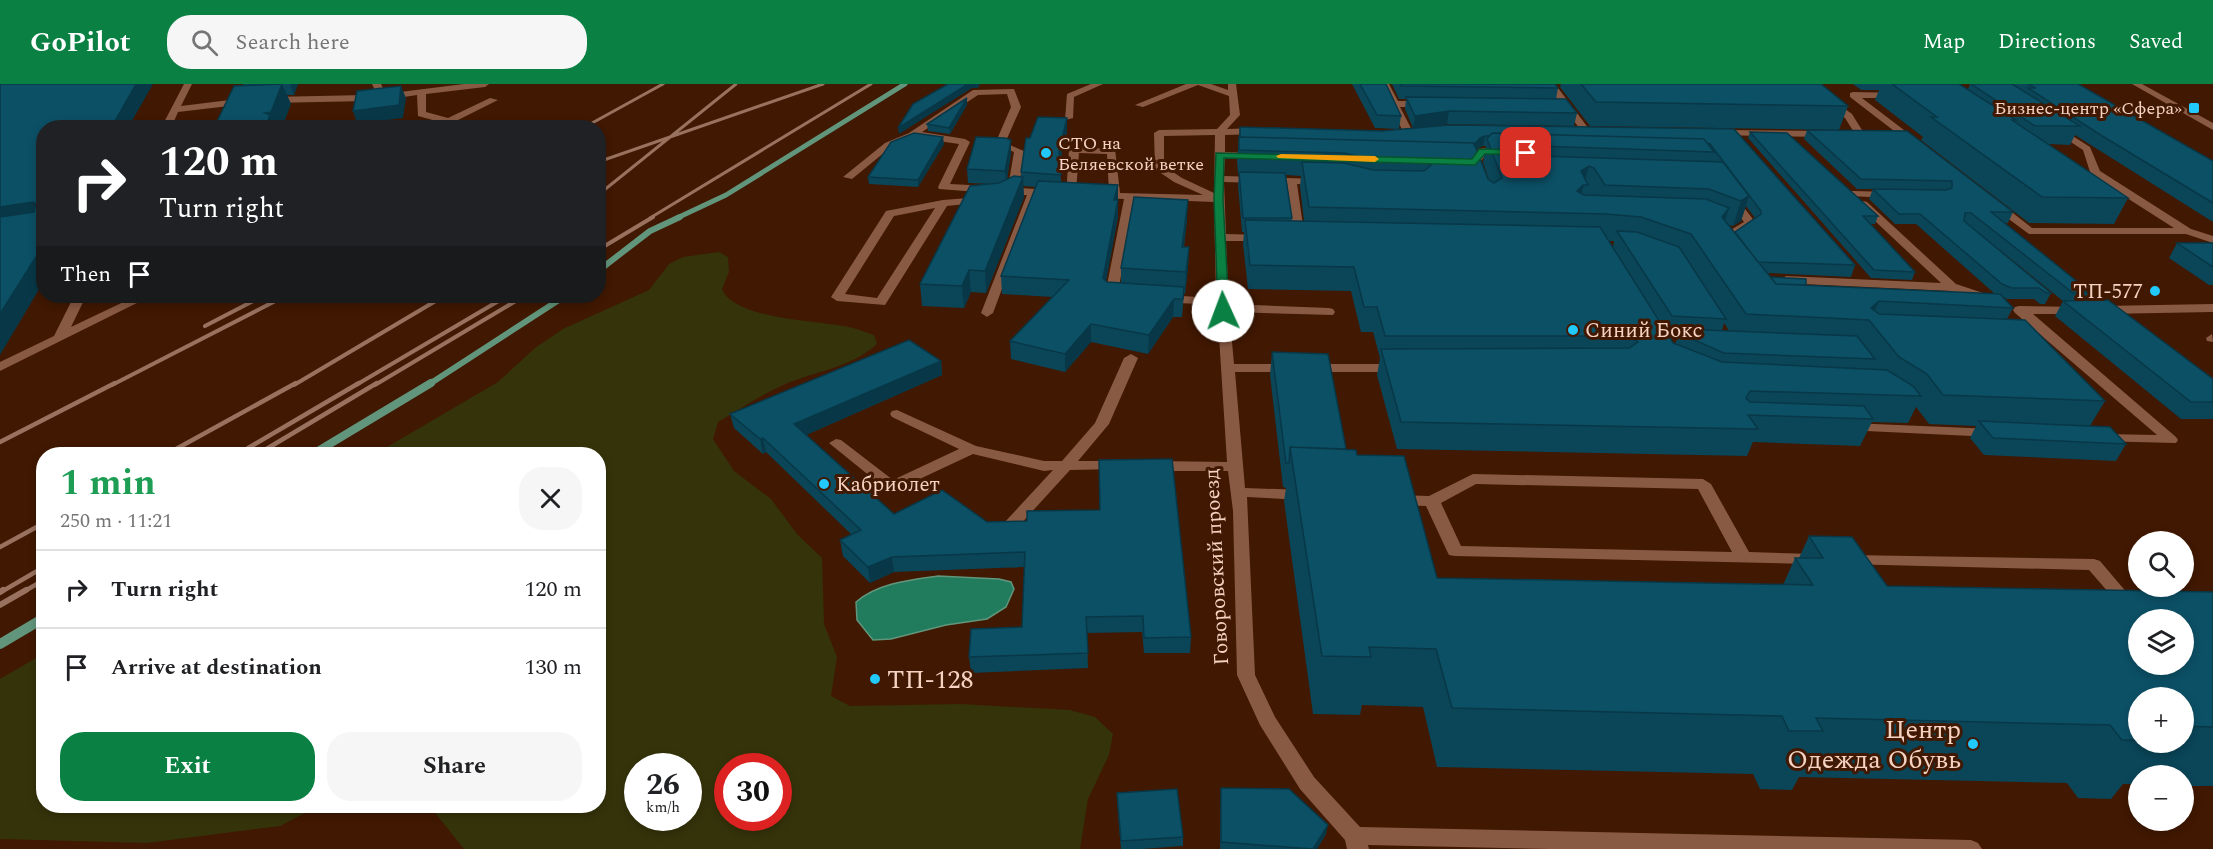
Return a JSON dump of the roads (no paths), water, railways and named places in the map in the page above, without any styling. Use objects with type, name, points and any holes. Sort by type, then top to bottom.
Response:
[{"type":"street","points":[[170,120],[188,84]]},
{"type":"street","points":[[368,98],[379,88],[376,84]]},
{"type":"street","points":[[175,110],[236,102],[368,98],[485,84]]},
{"type":"street","points":[[1068,118],[1070,96],[1100,84]]},
{"type":"street","points":[[1140,105],[1194,84]]},
{"type":"street","points":[[1202,84],[1233,89],[1235,116],[1220,131]]},
{"type":"street","points":[[1384,84],[1414,134],[1397,134]]},
{"type":"street","points":[[1550,84],[1586,131]]},
{"type":"street","points":[[1805,84],[1849,117],[1860,135],[1848,135]]},
{"type":"street","points":[[2136,84],[2213,127]]},
{"type":"street","points":[[848,177],[888,145],[913,134],[976,92],[1011,91],[1016,107],[1000,144],[1019,151],[1013,191]]},
{"type":"street","points":[[422,92],[421,114],[442,120]]},
{"type":"street","points":[[1910,95],[1853,94],[1927,152]]},
{"type":"street","points":[[451,120],[493,100]]},
{"type":"street","points":[[1394,104],[1440,105]]},
{"type":"street","points":[[1555,106],[1567,106]]},
{"type":"street","points":[[2047,123],[2087,148],[2090,171],[2187,231],[2213,240]]},
{"type":"street","name":"Говоровский проезд","points":[[1220,131],[1218,199],[1235,467],[1239,492],[1246,675],[1267,720],[1307,783],[1357,843]]},
{"type":"street","points":[[1574,131],[1600,132]]},
{"type":"street","points":[[1218,199],[1178,180],[1159,166],[1159,132],[1267,132]]},
{"type":"street","points":[[1703,133],[1739,138],[1789,134],[1837,135]]},
{"type":"street","points":[[913,134],[965,142],[943,187],[1218,199]]},
{"type":"street","points":[[1789,134],[1805,149]]},
{"type":"street","points":[[1070,194],[1074,150],[1112,151],[1115,196]]},
{"type":"street","points":[[1452,161],[1477,167],[1483,151],[1517,152]]},
{"type":"street","points":[[1220,155],[1266,156]]},
{"type":"street","points":[[1219,179],[1331,182]]},
{"type":"street","points":[[1220,237],[1294,239],[1291,181]]},
{"type":"street","points":[[1721,241],[1728,230],[1750,223],[1725,190]]},
{"type":"street","points":[[943,203],[881,302],[837,297],[890,213],[943,203],[1000,198],[1013,191]]},
{"type":"street","points":[[1908,195],[1849,191],[1952,287]]},
{"type":"street","points":[[987,313],[1033,192]]},
{"type":"street","points":[[1983,195],[2029,231],[2187,231]]},
{"type":"street","points":[[1130,196],[1111,295],[1133,297]]},
{"type":"street","points":[[1773,279],[1862,279],[1952,287],[2011,307],[2065,311],[2213,308]]},
{"type":"street","points":[[2047,296],[2065,311]]},
{"type":"street","points":[[1156,298],[1224,310],[1329,312]]},
{"type":"street","points":[[59,338],[76,303]]},
{"type":"street","points":[[0,367],[132,303]]},
{"type":"street","points":[[2011,307],[2060,344],[2171,441],[2089,437]]},
{"type":"street","points":[[2037,343],[2060,344]]},
{"type":"street","points":[[1012,524],[1102,424],[1131,358]]},
{"type":"street","points":[[1228,368],[1418,368]]},
{"type":"street","points":[[897,414],[971,449],[1044,466],[1235,467]]},
{"type":"street","points":[[1913,416],[1924,430]]},
{"type":"street","points":[[1840,427],[2007,434]]},
{"type":"street","points":[[836,443],[892,487],[971,449]]},
{"type":"street","points":[[1376,499],[1432,501],[1473,479],[1703,484],[1743,557]]},
{"type":"street","points":[[1239,492],[1319,496]]},
{"type":"street","points":[[1432,501],[1455,551],[2094,565],[2132,609]]},
{"type":"street","points":[[1357,843],[1971,849]]},
{"type":"waterway","points":[[677,218],[726,195],[905,84]]},
{"type":"waterway","points":[[606,265],[650,231],[680,217]]},
{"type":"waterway","points":[[428,385],[554,303]]},
{"type":"waterway","points":[[325,447],[431,383]]},
{"type":"waterway","points":[[0,644],[36,623]]},
{"type":"railway","points":[[598,120],[663,84]]},
{"type":"railway","points":[[670,137],[736,84]]},
{"type":"railway","points":[[670,137],[823,84]]},
{"type":"railway","points":[[650,218],[871,84]]},
{"type":"railway","points":[[606,159],[670,137]]},
{"type":"railway","points":[[606,189],[670,137]]},
{"type":"railway","points":[[606,245],[653,217]]},
{"type":"railway","points":[[205,326],[249,303]]},
{"type":"railway","points":[[112,385],[271,303]]},
{"type":"railway","points":[[294,385],[432,303]]},
{"type":"railway","points":[[356,385],[495,303]]},
{"type":"railway","points":[[375,385],[512,303]]},
{"type":"railway","points":[[0,442],[115,383]]},
{"type":"railway","points":[[180,447],[296,383]]},
{"type":"railway","points":[[250,447],[359,383]]},
{"type":"railway","points":[[270,447],[377,383]]},
{"type":"railway","points":[[0,547],[36,527]]},
{"type":"railway","points":[[1,592],[36,572]]},
{"type":"railway","points":[[23,592],[36,585]]},
{"type":"railway","points":[[0,605],[26,590]]},
{"type":"place","name":"Бизнес-центр «Сфера»","points":[[2194,108]]},
{"type":"place","name":"СТО на Беляевской ветке","points":[[1046,153]]},
{"type":"place","name":"ТП-577","points":[[2155,291]]},
{"type":"place","name":"Синий Бокс","points":[[1573,330]]},
{"type":"place","name":"Кабриолет","points":[[824,484]]},
{"type":"place","name":"ТП-128","points":[[875,679]]},
{"type":"place","name":"Центр Одежда Обувь","points":[[1973,744]]}]
